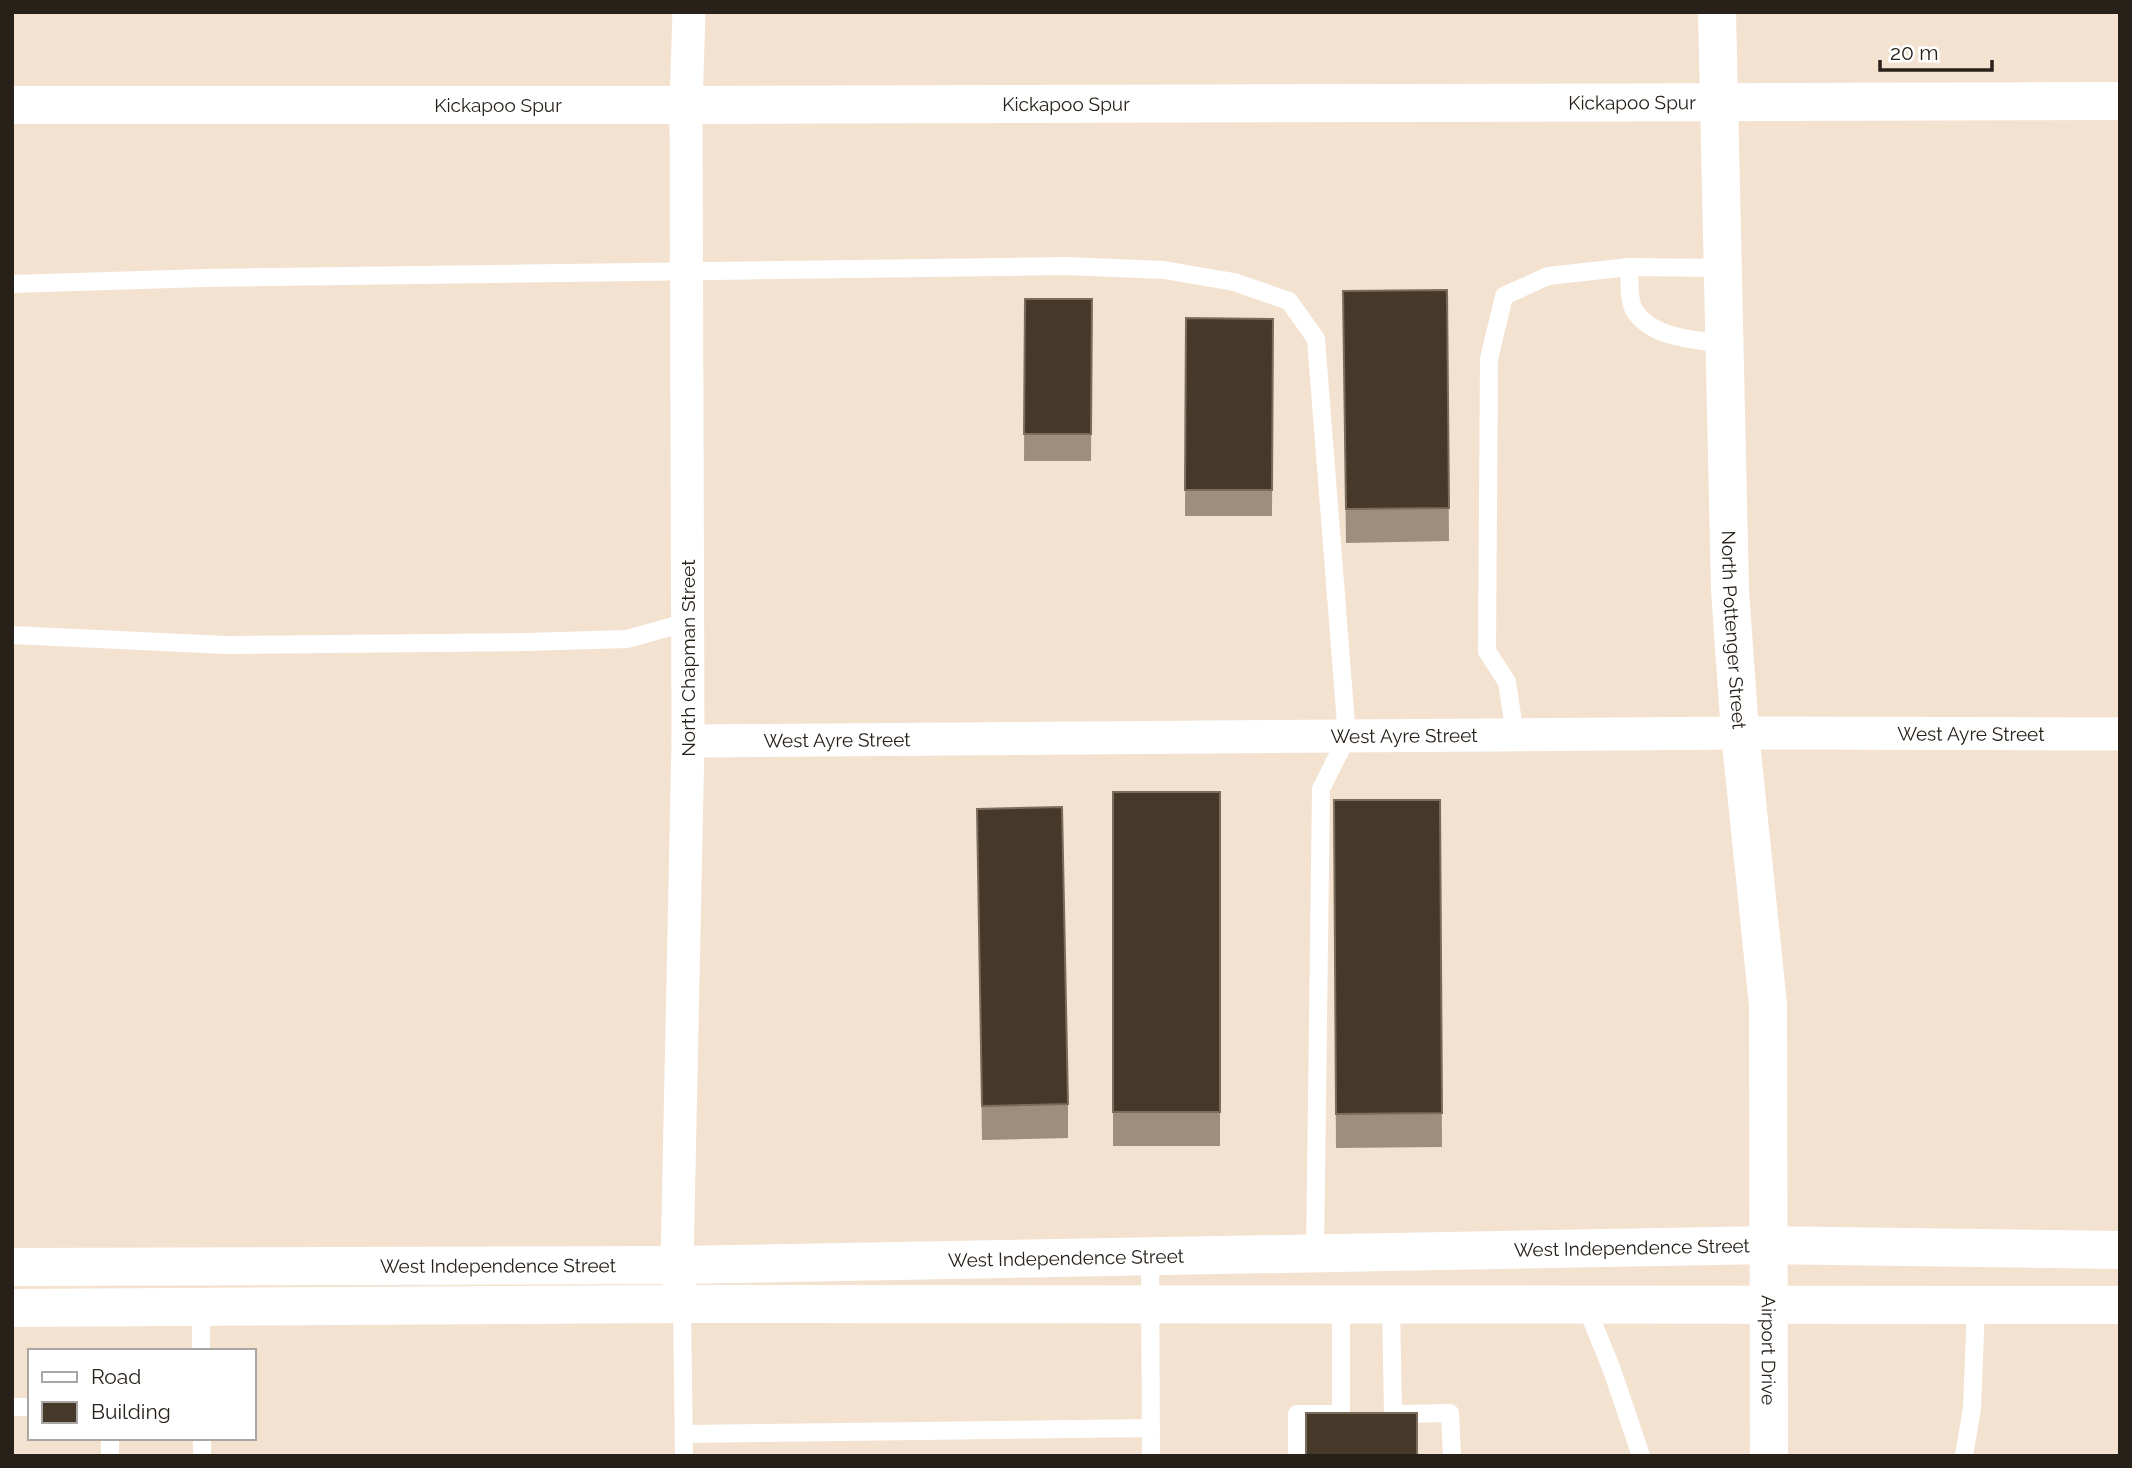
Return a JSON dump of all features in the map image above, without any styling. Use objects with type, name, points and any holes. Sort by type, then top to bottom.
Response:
[{"type":"street","name":"North Chapman Street","points":[[682,1304],[677,1265],[688,741],[686,105],[690,12]]},
{"type":"street","name":"North Pottenger Street","points":[[1717,12],[1730,590],[1740,733],[1768,1005],[1769,1245]]},
{"type":"street","name":"Kickapoo Spur","points":[[12,105],[2120,101]]},
{"type":"street","name":"West Ayre Street","points":[[688,741],[1740,733],[2120,734]]},
{"type":"street","name":"West Independence Street","points":[[12,1267],[677,1265],[1769,1245],[2120,1250]]},
{"type":"street","name":"Airport Drive","points":[[1769,1245],[1769,1456]]},
{"type":"street","name":"West Independence Street","points":[[12,1308],[682,1304],[2120,1305]]},
{"type":"lane","points":[[12,284],[205,278],[1066,267],[1164,270],[1234,282],[1289,301],[1316,339],[1347,737],[1321,789],[1315,1255]]},
{"type":"lane","points":[[1515,735],[1507,682],[1487,651],[1489,359],[1504,296],[1548,276],[1629,267],[1722,268]]},
{"type":"lane","points":[[1629,267],[1634,309],[1647,323],[1671,335],[1723,344]]},
{"type":"lane","points":[[12,635],[226,645],[526,642],[626,639],[688,622]]},
{"type":"lane","points":[[1150,1257],[1151,1456]]},
{"type":"lane","points":[[201,1266],[201,1349]]},
{"type":"lane","points":[[682,1304],[684,1456]]},
{"type":"lane","points":[[1341,1305],[1341,1414]]},
{"type":"lane","points":[[1391,1305],[1387,1414],[1450,1413],[1452,1456]]},
{"type":"lane","points":[[1586,1306],[1642,1456]]},
{"type":"lane","points":[[1964,1456],[1972,1408],[1976,1306]]},
{"type":"lane","points":[[1297,1456],[1297,1414],[1360,1414]]},
{"type":"lane","points":[[684,1434],[1151,1428]]},
{"type":"building","points":[[1447,290],[1449,508],[1346,509],[1343,291]]},
{"type":"building","points":[[1025,299],[1092,299],[1091,434],[1024,434]]},
{"type":"building","points":[[1186,318],[1273,319],[1272,490],[1185,490]]},
{"type":"building","points":[[1113,792],[1220,792],[1220,1112],[1113,1112]]},
{"type":"building","points":[[1334,800],[1440,800],[1442,1113],[1336,1114]]},
{"type":"building","points":[[1062,807],[1068,1104],[982,1106],[977,809]]},
{"type":"building","points":[[1306,1413],[1417,1413],[1417,1456],[1306,1456]]}]
